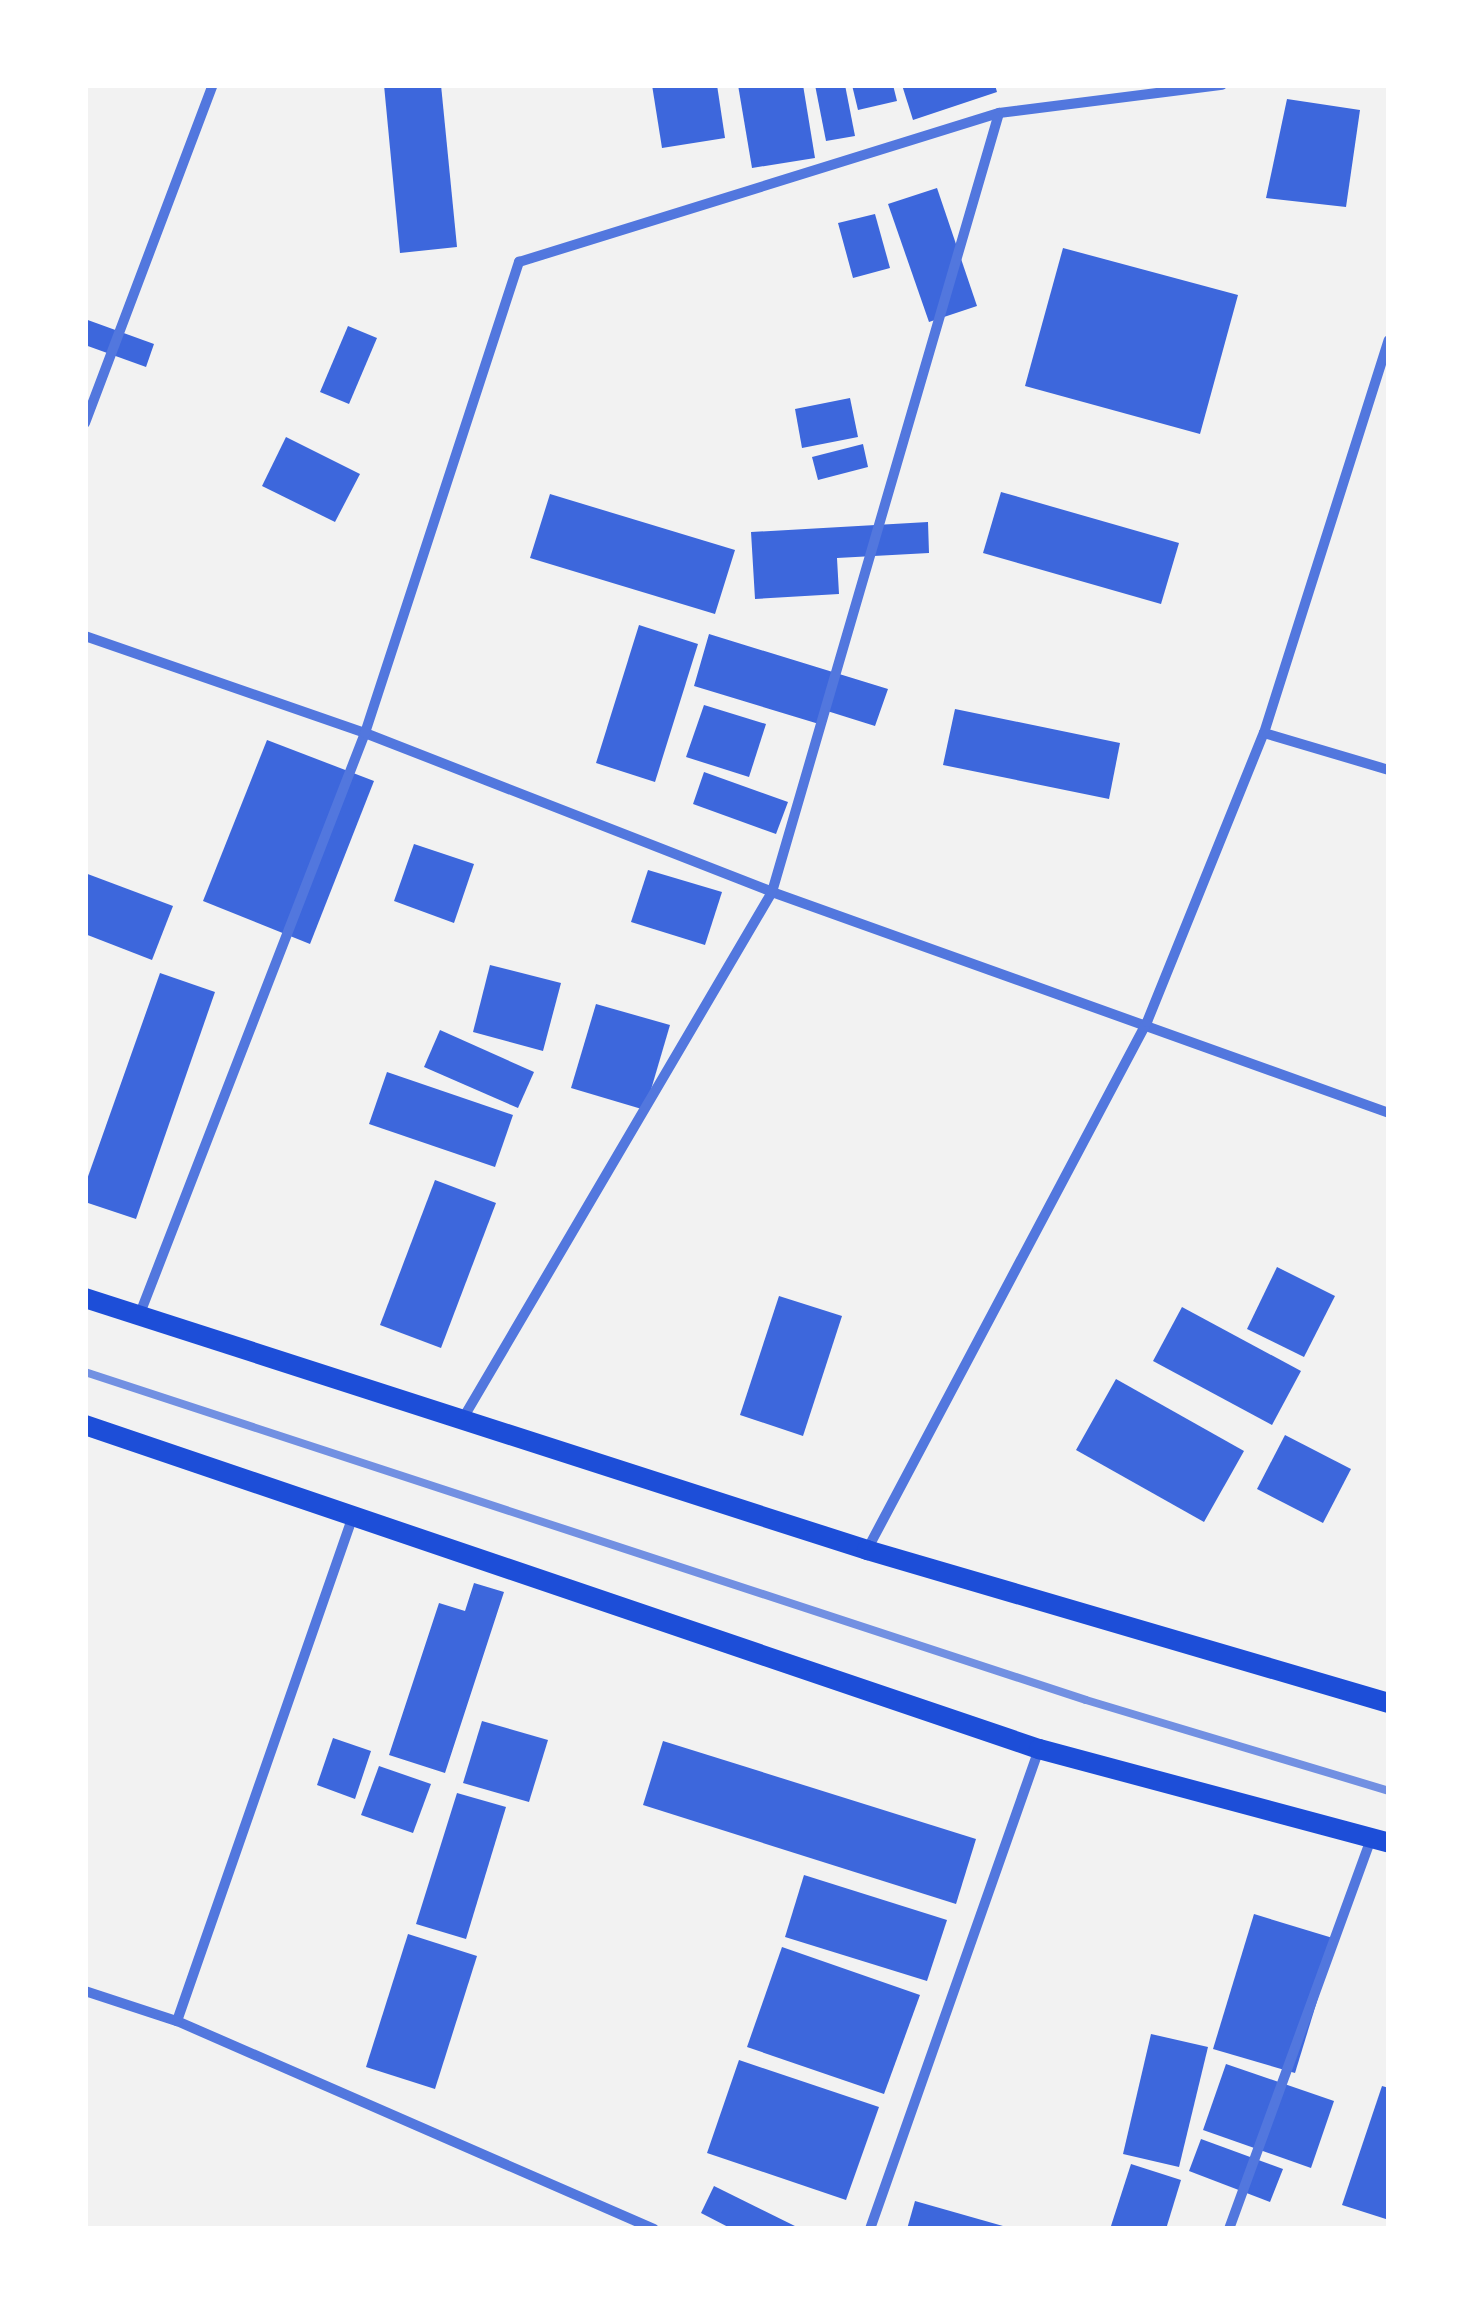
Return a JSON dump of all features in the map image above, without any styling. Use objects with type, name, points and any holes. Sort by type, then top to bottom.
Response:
[{"type":"main road","points":[[85,1298],[866,1550],[1389,1702]]},
{"type":"main road","points":[[85,1425],[354,1513],[1038,1749],[1380,1841]]},
{"type":"street","points":[[85,423],[213,85]]},
{"type":"street","points":[[140,1316],[365,732],[519,262],[999,113],[1222,85]]},
{"type":"street","points":[[462,1420],[772,892],[999,113]]},
{"type":"street","points":[[866,1550],[1147,1022],[1264,733],[1389,340]]},
{"type":"street","points":[[85,636],[365,732],[772,892],[1147,1022],[1389,1113]]},
{"type":"street","points":[[1264,733],[1389,770]]},
{"type":"street","points":[[177,2021],[354,1513]]},
{"type":"street","points":[[870,2229],[1038,1749]]},
{"type":"street","points":[[1229,2229],[1380,1841]]},
{"type":"street","points":[[85,1990],[177,2021],[654,2229]]},
{"type":"building","points":[[384,85],[441,85],[457,247],[400,253]]},
{"type":"building","points":[[652,85],[717,85],[725,138],[662,148]]},
{"type":"building","points":[[738,85],[803,85],[815,158],[752,168]]},
{"type":"building","points":[[815,85],[845,85],[855,136],[826,141]]},
{"type":"building","points":[[852,85],[893,85],[897,101],[858,110]]},
{"type":"building","points":[[902,85],[995,85],[997,92],[913,120]]},
{"type":"building","points":[[1287,99],[1360,110],[1346,207],[1266,198]]},
{"type":"building","points":[[937,188],[977,306],[929,322],[888,204]]},
{"type":"building","points":[[875,214],[890,268],[853,278],[838,223]]},
{"type":"building","points":[[1063,248],[1238,295],[1200,434],[1025,386]]},
{"type":"building","points":[[85,319],[154,344],[146,367],[85,345]]},
{"type":"building","points":[[348,326],[377,338],[349,404],[320,392]]},
{"type":"building","points":[[850,398],[858,437],[802,448],[795,409]]},
{"type":"building","points":[[286,437],[360,474],[335,522],[262,486]]},
{"type":"building","points":[[863,444],[868,467],[818,480],[812,457]]},
{"type":"building","points":[[1001,492],[1179,543],[1161,604],[983,553]]},
{"type":"building","points":[[550,494],[735,550],[715,614],[530,558]]},
{"type":"building","points":[[928,522],[929,553],[837,558],[839,594],[755,599],[751,532]]},
{"type":"building","points":[[639,625],[698,644],[655,782],[596,763]]},
{"type":"building","points":[[709,634],[888,689],[875,726],[824,710],[819,724],[694,686]]},
{"type":"building","points":[[704,705],[766,724],[749,777],[686,757]]},
{"type":"building","points":[[955,709],[1120,743],[1109,799],[943,765]]},
{"type":"building","points":[[267,740],[374,781],[310,944],[203,901]]},
{"type":"building","points":[[704,772],[788,802],[776,834],[693,804]]},
{"type":"building","points":[[414,844],[474,864],[454,923],[394,901]]},
{"type":"building","points":[[648,870],[722,892],[705,945],[631,922]]},
{"type":"building","points":[[85,873],[173,906],[152,960],[85,934]]},
{"type":"building","points":[[490,965],[561,983],[543,1051],[473,1032]]},
{"type":"building","points":[[160,973],[215,992],[136,1219],[85,1202],[85,1185]]},
{"type":"building","points":[[596,1004],[670,1025],[645,1110],[571,1088]]},
{"type":"building","points":[[440,1030],[534,1072],[518,1108],[424,1067]]},
{"type":"building","points":[[387,1072],[513,1115],[495,1167],[369,1124]]},
{"type":"building","points":[[435,1180],[496,1203],[441,1348],[380,1325]]},
{"type":"building","points":[[1277,1267],[1335,1296],[1304,1357],[1247,1329]]},
{"type":"building","points":[[779,1296],[842,1316],[803,1436],[740,1415]]},
{"type":"building","points":[[1182,1307],[1301,1371],[1272,1425],[1153,1361]]},
{"type":"building","points":[[1116,1379],[1244,1451],[1204,1522],[1076,1450]]},
{"type":"building","points":[[1285,1435],[1351,1469],[1323,1523],[1257,1489]]},
{"type":"building","points":[[474,1583],[504,1592],[445,1773],[389,1755],[439,1603],[465,1611]]},
{"type":"building","points":[[482,1721],[548,1740],[529,1802],[463,1783]]},
{"type":"building","points":[[333,1738],[371,1751],[355,1799],[317,1785]]},
{"type":"building","points":[[663,1741],[976,1839],[956,1904],[643,1805]]},
{"type":"building","points":[[379,1766],[431,1784],[413,1833],[361,1815]]},
{"type":"building","points":[[457,1793],[506,1807],[466,1939],[416,1924]]},
{"type":"building","points":[[804,1875],[947,1920],[927,1981],[785,1937]]},
{"type":"building","points":[[1254,1914],[1336,1939],[1295,2073],[1213,2049]]},
{"type":"building","points":[[408,1934],[477,1956],[435,2089],[366,2067]]},
{"type":"building","points":[[782,1947],[920,1995],[884,2094],[747,2047]]},
{"type":"building","points":[[1151,2034],[1208,2047],[1179,2167],[1123,2154]]},
{"type":"building","points":[[739,2060],[879,2107],[846,2200],[707,2153]]},
{"type":"building","points":[[1226,2064],[1334,2101],[1311,2168],[1203,2130]]},
{"type":"building","points":[[1382,2086],[1389,2088],[1389,2220],[1342,2205]]},
{"type":"building","points":[[1201,2139],[1283,2169],[1270,2202],[1189,2171]]},
{"type":"building","points":[[1131,2164],[1181,2180],[1166,2229],[1110,2229]]},
{"type":"building","points":[[714,2186],[801,2229],[732,2229],[701,2213]]},
{"type":"building","points":[[915,2201],[1010,2228],[1010,2229],[907,2229]]},
{"type":"railway","points":[[85,1372],[1086,1700],[1389,1791]]}]
